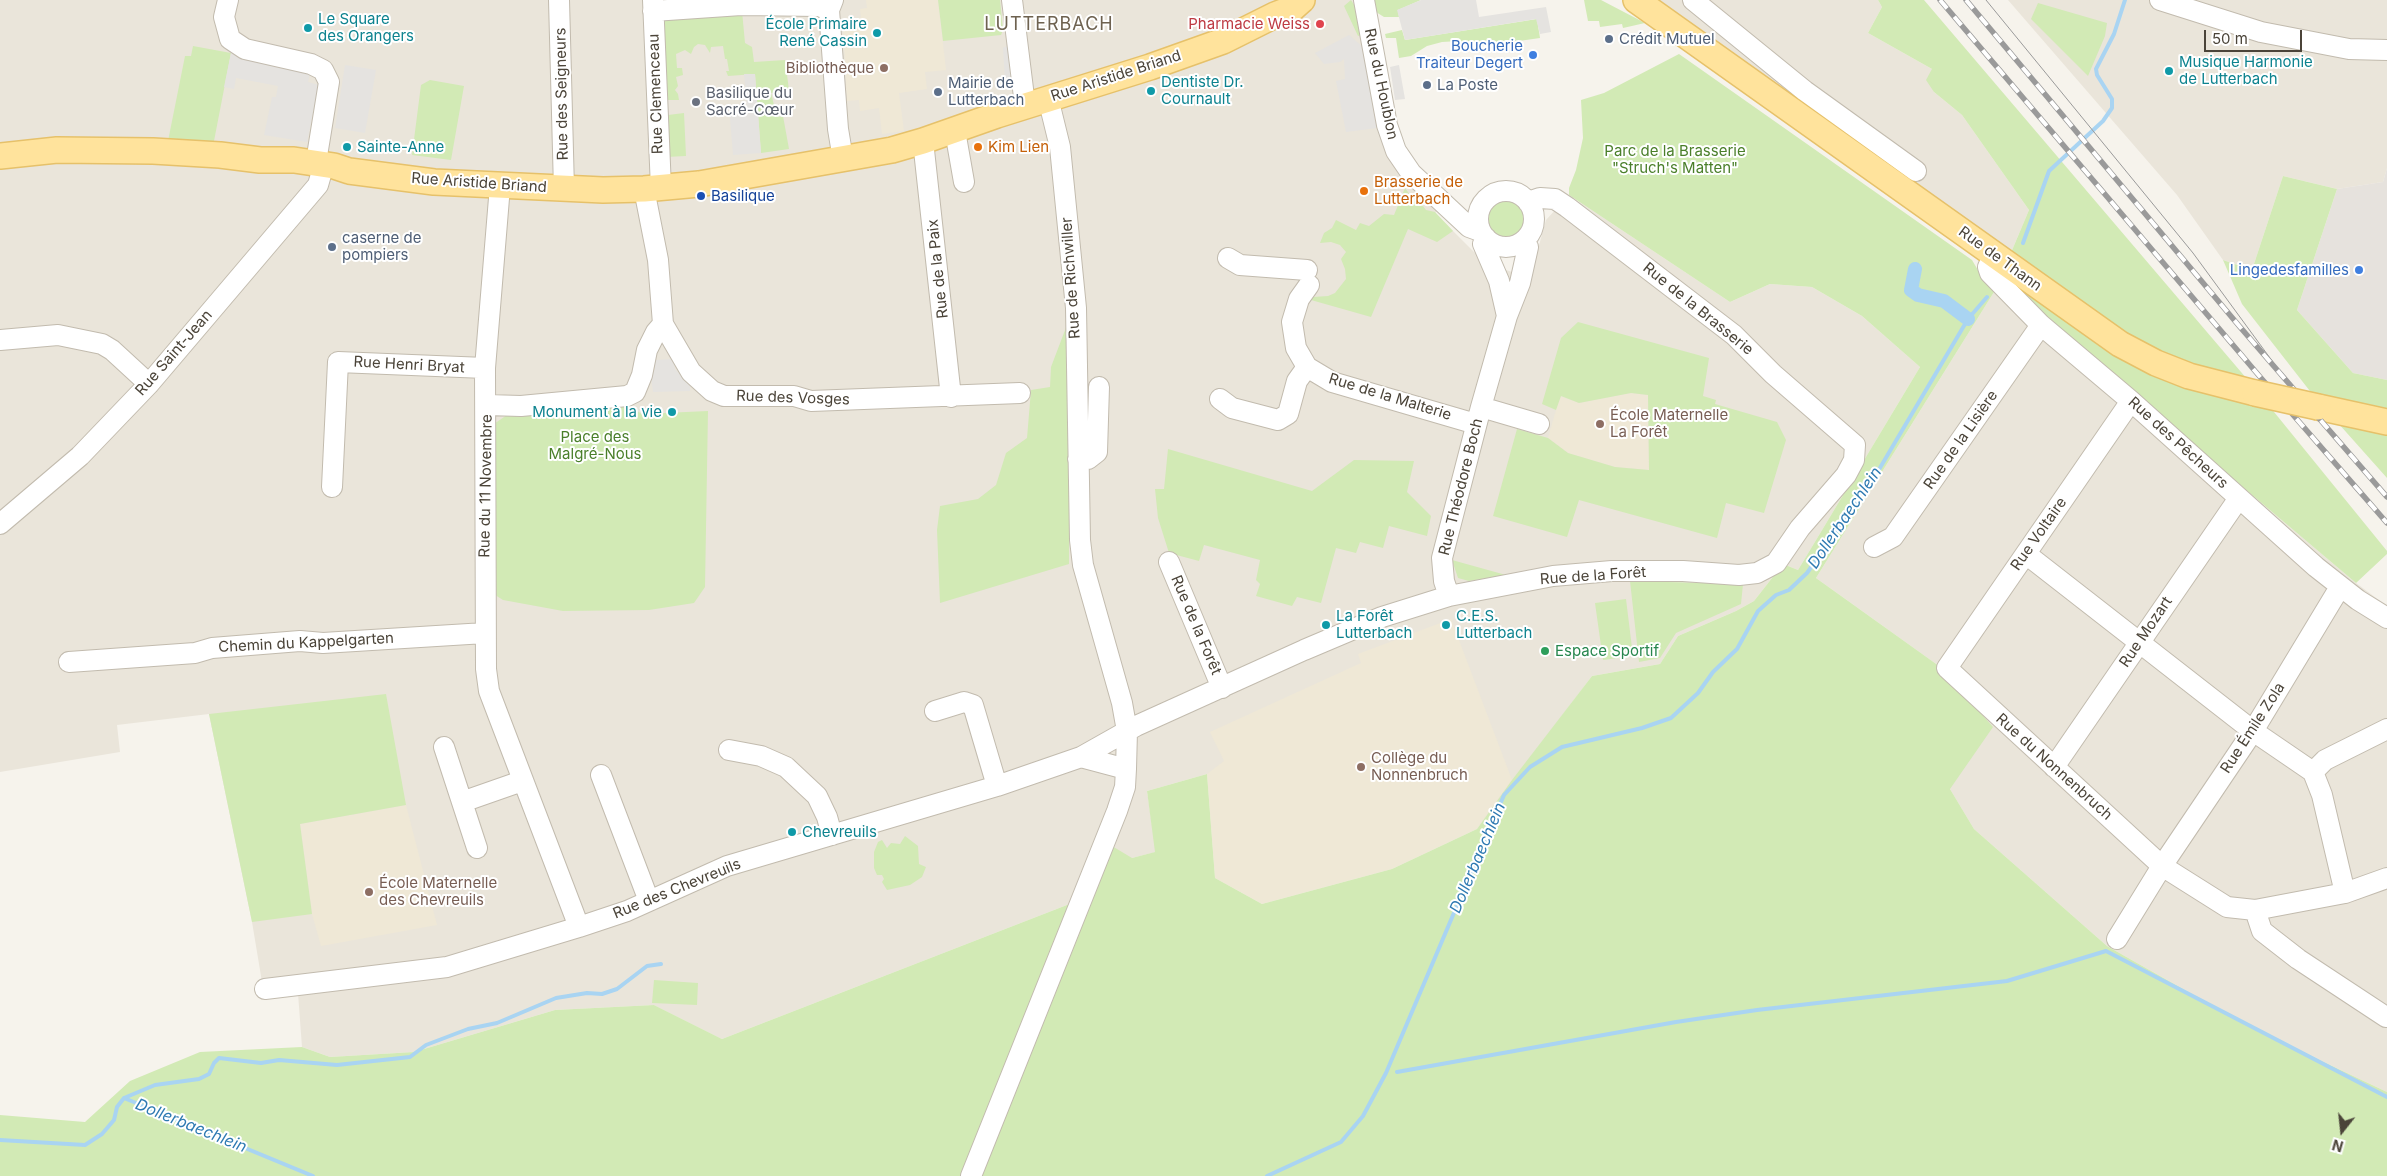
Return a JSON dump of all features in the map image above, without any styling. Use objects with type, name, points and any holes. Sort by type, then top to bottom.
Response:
[{"type":"main road","name":"Rue Aristide Briand","points":[[0,156],[58,150],[152,151],[220,155],[260,160],[294,160],[320,163],[349,171],[391,177],[500,186],[564,189],[652,189],[699,184],[892,150],[923,142],[1036,102],[1150,67],[1223,41],[1278,7],[1293,8],[1302,0]]},
{"type":"main road","name":"Rue de Thann","points":[[1628,0],[1644,6],[2078,315],[2137,353],[2189,376],[2255,393],[2387,422]]},
{"type":"street","name":"Rue Saint-Jean","points":[[0,524],[80,456],[149,384],[318,185],[329,82],[323,70],[311,64],[245,49],[230,39],[224,16],[228,0]]},
{"type":"street","name":"Rue des Seigneurs","points":[[559,0],[564,189]]},
{"type":"street","name":"Rue de Richwiller","points":[[971,1176],[1117,811],[1125,787],[1126,769],[1127,730],[1122,703],[1083,565],[1080,540],[1076,308],[1060,147],[1036,102],[1012,0]]},
{"type":"street","name":"Rue du Houblon","points":[[1364,0],[1387,125],[1396,151],[1411,172],[1469,227],[1488,239]]},
{"type":"street","points":[[1693,0],[1805,91],[1916,171]]},
{"type":"street","points":[[2160,0],[2269,34],[2349,49],[2387,50]]},
{"type":"street","points":[[653,5],[831,5],[838,129],[843,159]]},
{"type":"street","name":"Rue Clemenceau","points":[[653,5],[652,189],[663,324]]},
{"type":"street","points":[[955,131],[964,182]]},
{"type":"street","name":"Rue de la Paix","points":[[923,142],[951,397]]},
{"type":"street","name":"Rue du 11 Novembre","points":[[500,186],[486,368],[486,669],[489,691],[579,927]]},
{"type":"street","points":[[1448,206],[1460,205],[1479,196],[1490,196],[1506,191],[1522,196],[1532,210],[1533,226],[1524,241],[1516,245],[1488,239]]},
{"type":"street","points":[[1490,196],[1484,201],[1478,216],[1488,239],[1523,269]]},
{"type":"street","name":"Rue de la Brasserie","points":[[1528,202],[1540,198],[1555,199],[1567,207],[1734,335],[1774,374],[1855,445]]},
{"type":"street","points":[[1488,239],[1483,244],[1499,282],[1508,316]]},
{"type":"street","name":"Rue Théodore Boch","points":[[1449,596],[1444,581],[1442,558],[1479,415],[1523,269],[1528,247],[1524,241]]},
{"type":"street","name":"Rue des Pêcheurs","points":[[1994,255],[1988,267],[1990,273],[2041,325],[2131,401],[2340,587],[2387,618]]},
{"type":"street","name":"Rue de la Malterie","points":[[1228,258],[1240,265],[1308,277],[1292,322],[1296,348],[1307,366],[1332,382],[1479,415]]},
{"type":"street","points":[[487,405],[520,406],[627,396],[635,392],[642,375],[647,350],[656,332],[663,324]]},
{"type":"street","name":"Rue des Vosges","points":[[663,324],[691,372],[712,391],[724,396],[794,396],[811,401],[1020,393]]},
{"type":"street","name":"Rue de la Lisière","points":[[1874,547],[1893,537],[2041,325]]},
{"type":"street","points":[[0,340],[58,335],[102,344],[112,350],[149,384]]},
{"type":"street","name":"Rue Henri Bryat","points":[[332,487],[338,362],[486,368]]},
{"type":"street","points":[[1220,399],[1232,408],[1278,420],[1288,414],[1297,381],[1307,366]]},
{"type":"street","points":[[1078,460],[1088,459],[1098,452],[1099,387]]},
{"type":"street","name":"Rue Voltaire","points":[[1947,668],[2131,401]]},
{"type":"street","name":"Rue Théodore Boch","points":[[1479,415],[1540,424]]},
{"type":"street","name":"Rue de la Forêt","points":[[1127,730],[1382,617],[1449,596],[1553,576],[1592,573],[1683,571],[1739,575],[1756,573],[1776,563],[1800,528],[1846,475],[1854,460],[1855,445]]},
{"type":"street","name":"Rue Mozart","points":[[2054,767],[2239,498]]},
{"type":"street","points":[[2026,554],[2252,731],[2313,772],[2322,794],[2345,893]]},
{"type":"street","name":"Rue de la Forêt","points":[[1169,562],[1222,688]]},
{"type":"street","name":"Rue Émile Zola","points":[[2162,866],[2252,731],[2340,587]]},
{"type":"street","name":"Chemin du Kappelgarten","points":[[68,662],[195,653],[212,648],[300,641],[322,643],[485,633]]},
{"type":"street","name":"Rue du Nonnenbruch","points":[[1947,668],[2162,866],[2227,907],[2255,910],[2345,893],[2387,878]]},
{"type":"street","points":[[935,711],[964,702],[973,705],[997,786]]},
{"type":"street","points":[[2313,772],[2326,760],[2387,729]]},
{"type":"street","name":"Rue des Chevreuils","points":[[265,989],[447,967],[579,927],[649,901],[727,866],[997,786],[1082,757],[1127,730]]},
{"type":"street","points":[[444,747],[477,848]]},
{"type":"street","points":[[728,750],[761,756],[786,767],[817,796],[827,817],[832,835]]},
{"type":"street","points":[[1082,757],[1126,769]]},
{"type":"street","points":[[601,775],[649,901]]},
{"type":"street","points":[[462,802],[522,781]]},
{"type":"street","points":[[2117,939],[2162,866]]},
{"type":"street","points":[[2255,910],[2262,931],[2298,959],[2386,1017]]},
{"type":"shaded area","points":[[0,0],[1367,0],[1393,122],[1414,164],[1449,196],[1435,213],[1485,263],[1530,278],[1546,220],[1569,195],[1730,302],[1770,284],[1812,287],[1862,316],[1920,367],[1798,570],[1783,564],[1754,601],[1736,611],[1678,636],[1660,664],[1592,676],[1477,829],[1207,774],[1147,791],[1156,852],[1132,858],[1085,898],[722,1039],[654,1005],[555,1010],[414,1052],[330,1057],[302,1047],[298,993],[264,994],[252,922],[209,714],[117,725],[120,752],[0,772]]},
{"type":"shaded area","points":[[866,0],[938,0],[946,70],[925,72],[927,89],[899,93],[904,131],[882,134],[879,108],[860,111],[859,100],[847,101],[843,26],[861,17],[860,9],[867,8]]},
{"type":"shaded area","points":[[1421,0],[1476,0],[1479,17],[1546,7],[1551,32],[1540,34],[1536,19],[1405,40],[1397,10]]},
{"type":"shaded area","points":[[1657,0],[1878,0],[1882,7],[1868,33],[1932,69],[1934,92],[1962,115],[2029,210],[2010,255]]},
{"type":"shaded area","points":[[2008,0],[2387,0],[2387,168],[2383,182],[2337,189],[2283,176],[2252,270],[2223,260],[2177,195]]},
{"type":"shaded area","points":[[1349,35],[1364,48],[1377,128],[1346,132],[1336,81],[1345,79],[1344,59],[1340,62],[1324,64],[1315,53]]},
{"type":"shaded area","points":[[1013,43],[1014,80],[1005,81],[1003,48]]},
{"type":"shaded area","points":[[231,53],[310,73],[308,82],[319,85],[307,142],[264,135],[272,97],[276,97],[278,86],[236,78],[234,89],[224,87]]},
{"type":"shaded area","points":[[345,65],[376,70],[365,133],[335,128]]},
{"type":"shaded area","points":[[1399,65],[1405,99],[1395,100],[1390,67]]},
{"type":"shaded area","points":[[744,74],[755,74],[761,153],[733,155],[729,107],[747,105]]},
{"type":"shaded area","points":[[2387,168],[2387,380],[2353,373],[2297,310],[2337,189],[2383,182]]},
{"type":"shaded area","points":[[2010,290],[2356,583],[2387,606],[2387,1092],[2252,1028],[2107,946],[1974,829],[1950,789],[1939,666],[1816,578],[1994,292]]},
{"type":"shaded area","points":[[673,359],[675,369],[690,385],[690,391],[653,392],[650,370],[655,370],[655,360]]},
{"type":"shaded area","name":"École Maternelle La Forêt","points":[[1631,393],[1648,395],[1649,470],[1615,467],[1568,453],[1548,438],[1560,396],[1579,403]]},
{"type":"shaded area","name":"Collège du Nonnenbruch","points":[[1451,619],[1512,780],[1477,829],[1392,869],[1262,904],[1215,878],[1207,774],[1224,761],[1210,732],[1361,663],[1358,654]]},
{"type":"shaded area","name":"École Maternelle des Chevreuils","points":[[406,805],[437,925],[321,946],[312,914],[300,824]]},
{"type":"green space","points":[[938,0],[1000,0],[1003,30],[1001,35],[943,41]]},
{"type":"green space","points":[[1351,0],[1360,14],[1364,34],[1358,36],[1344,6]]},
{"type":"green space","points":[[1374,0],[1421,0],[1398,10],[1399,17],[1384,17],[1376,12]]},
{"type":"green space","points":[[1584,0],[1601,0],[1645,23],[1623,28],[1622,24],[1600,27],[1599,21],[1588,21]]},
{"type":"green space","points":[[1878,0],[1924,0],[2247,379],[2213,372],[2147,348],[2010,255],[2029,210],[1962,115],[1934,92],[1926,80],[1932,69],[1868,33],[1882,7]]},
{"type":"green space","points":[[2038,3],[2107,23],[2105,36],[2088,76],[2031,19]]},
{"type":"green space","points":[[742,11],[745,43],[752,47],[754,62],[785,60],[789,90],[771,93],[777,117],[783,116],[789,149],[761,153],[755,74],[728,76],[726,71],[729,71],[727,59],[725,59],[723,46],[711,47],[710,53],[705,45],[698,44],[694,47],[691,54],[685,50],[676,54],[677,68],[682,68],[683,75],[676,77],[678,86],[675,90],[679,100],[668,100],[665,103],[663,25],[666,19]]},
{"type":"green space","points":[[1537,19],[1540,38],[1484,46],[1459,41],[1442,42],[1427,46],[1411,56],[1399,58],[1396,38],[1386,38],[1385,34],[1402,30],[1405,40]]},
{"type":"green space","points":[[193,46],[231,53],[214,141],[168,141],[185,56],[191,56]]},
{"type":"green space","name":"Parc de la Brasserie \"Struch's Matten\"","points":[[1679,54],[1972,260],[1985,282],[1994,292],[1816,578],[1939,666],[1993,727],[1950,789],[1974,829],[2107,946],[2252,1028],[2387,1092],[2387,1176],[0,1176],[0,1115],[85,1122],[130,1081],[200,1052],[302,1047],[330,1057],[414,1052],[555,1010],[654,1005],[722,1039],[1085,898],[1112,846],[1132,858],[1155,852],[1147,791],[1207,774],[1215,878],[1262,904],[1392,869],[1477,829],[1592,676],[1660,664],[1678,636],[1736,611],[1754,601],[1783,564],[1798,570],[1920,367],[1862,316],[1812,287],[1770,284],[1730,302],[1569,195],[1569,188],[1576,170],[1583,138],[1581,100],[1604,93]]},
{"type":"green space","points":[[430,80],[464,86],[451,160],[412,155],[421,85]]},
{"type":"green space","points":[[665,113],[668,115],[684,113],[686,156],[666,157]]},
{"type":"green space","points":[[2283,176],[2337,189],[2297,310],[2353,373],[2387,380],[2387,411],[2313,395],[2242,304],[2223,260],[2252,270]]},
{"type":"green space","points":[[1405,188],[1416,203],[1419,201],[1426,210],[1435,212],[1453,231],[1437,242],[1408,229],[1371,317],[1311,300],[1313,297],[1328,296],[1335,293],[1346,279],[1341,259],[1346,252],[1340,245],[1331,242],[1320,243],[1324,233],[1332,228],[1336,220],[1356,230],[1360,223],[1369,226],[1384,214],[1394,215]]},
{"type":"green space","points":[[1501,198],[1509,198],[1520,204],[1526,219],[1520,234],[1509,240],[1501,240],[1490,234],[1484,223],[1484,215],[1490,204]]},
{"type":"green space","points":[[2020,286],[2270,407],[2387,551],[2387,554],[2356,583],[2010,290]]},
{"type":"green space","points":[[1070,317],[1069,564],[940,603],[937,530],[940,506],[978,499],[996,485],[1006,453],[1027,438],[1031,390],[1050,387],[1051,367]]},
{"type":"green space","points":[[1578,322],[1709,358],[1703,396],[1716,400],[1715,404],[1777,422],[1786,440],[1764,513],[1726,503],[1717,538],[1579,500],[1567,537],[1493,516],[1517,429],[1548,438],[1568,453],[1615,467],[1649,470],[1648,395],[1631,393],[1579,403],[1561,396],[1556,410],[1542,404],[1561,338]]},
{"type":"green space","name":"Place des Malgré-Nous","points":[[624,403],[642,414],[708,411],[705,587],[694,603],[649,610],[563,611],[503,600],[492,593],[491,426],[507,415]]},
{"type":"green space","points":[[2338,423],[2387,435],[2387,478]]},
{"type":"green space","points":[[1168,449],[1312,491],[1354,460],[1414,461],[1407,492],[1431,516],[1427,536],[1389,526],[1383,548],[1360,542],[1356,553],[1336,548],[1321,603],[1297,597],[1292,606],[1256,596],[1260,584],[1256,580],[1260,560],[1204,545],[1199,561],[1169,553],[1158,518],[1155,489],[1164,489]]},
{"type":"green space","points":[[1452,560],[1506,575],[1469,581],[1458,578]]},
{"type":"green space","points":[[1630,581],[1743,584],[1741,604],[1676,633],[1660,658],[1639,662]]},
{"type":"green space","points":[[1626,599],[1633,656],[1603,660],[1595,603]]},
{"type":"green space","points":[[386,694],[406,805],[300,824],[312,914],[252,922],[209,714]]},
{"type":"green space","points":[[905,836],[918,846],[919,864],[926,867],[922,877],[910,885],[887,890],[882,882],[884,879],[882,875],[877,875],[874,868],[874,852],[878,842],[882,840],[887,848],[891,843],[900,844]]},
{"type":"green space","points":[[654,980],[698,983],[697,1005],[652,1003]]},
{"type":"waterway","name":"Dollerbaechlein","points":[[2023,243],[2049,171],[2103,121],[2112,108],[2112,99],[2097,75],[2096,69],[2114,34],[2125,0]]},
{"type":"waterway","points":[[1915,269],[1911,290],[1918,295],[1944,301],[1968,319]]},
{"type":"waterway","name":"Dollerbaechlein","points":[[1267,1176],[1341,1142],[1363,1116],[1386,1073],[1504,795],[1530,767],[1562,747],[1642,728],[1671,718],[1698,693],[1713,672],[1737,649],[1758,611],[1776,595],[1789,590],[1807,573],[1871,483],[1968,319],[1987,297]]},
{"type":"waterway","points":[[1397,1072],[1676,1022],[1757,1010],[2007,981],[2106,951],[2387,1097]]},
{"type":"waterway","points":[[124,1098],[155,1085],[199,1079],[209,1074],[214,1063],[219,1058],[261,1063],[279,1060],[337,1065],[410,1057],[426,1045],[468,1029],[497,1023],[556,998],[587,993],[602,994],[617,989],[647,966],[661,964]]},
{"type":"waterway","name":"Dollerbaechlein","points":[[124,1098],[313,1176]]},
{"type":"waterway","name":"Dollerbaechlein","points":[[0,1140],[85,1145],[102,1134],[114,1120],[117,1107],[124,1098]]},
{"type":"tram line","points":[[1986,0],[2193,253],[2292,388]]},
{"type":"railway","points":[[1940,0],[2261,378],[2387,523]]},
{"type":"railway","points":[[1966,0],[2240,327],[2387,497]]},
{"type":"place","name":"Pharmacie Weiss","points":[[1320,24]]},
{"type":"place","name":"Le Square des Orangers","points":[[308,28]]},
{"type":"place","name":"École Primaire René Cassin","points":[[877,33]]},
{"type":"place","name":"Crédit Mutuel","points":[[1609,39]]},
{"type":"place","name":"Boucherie Traiteur Degert","points":[[1533,55]]},
{"type":"place","name":"Bibliothèque","points":[[884,68]]},
{"type":"place","name":"Musique Harmonie de Lutterbach","points":[[2169,71]]},
{"type":"place","name":"La Poste","points":[[1427,85]]},
{"type":"place","name":"Dentiste Dr. Cournault","points":[[1151,91]]},
{"type":"place","name":"Mairie de Lutterbach","points":[[938,92]]},
{"type":"place","name":"Basilique du Sacré-Cœur","points":[[696,102]]},
{"type":"place","name":"Sainte-Anne","points":[[347,147]]},
{"type":"place","name":"Kim Lien","points":[[978,147]]},
{"type":"place","name":"Brasserie de Lutterbach","points":[[1364,191]]},
{"type":"place","name":"Basilique","points":[[701,196]]},
{"type":"place","name":"caserne de pompiers","points":[[332,247]]},
{"type":"place","name":"Lingedesfamilles","points":[[2359,270]]},
{"type":"place","name":"Monument à la vie","points":[[672,412]]},
{"type":"place","name":"École Maternelle La Forêt","points":[[1600,424]]},
{"type":"place","name":"La Forêt Lutterbach","points":[[1326,625]]},
{"type":"place","name":"C.E.S. Lutterbach","points":[[1446,625]]},
{"type":"place","name":"Espace Sportif","points":[[1545,651]]},
{"type":"place","name":"Collège du Nonnenbruch","points":[[1361,767]]},
{"type":"place","name":"Chevreuils","points":[[792,832]]},
{"type":"place","name":"École Maternelle des Chevreuils","points":[[369,892]]},
{"type":"district","name":"LUTTERBACH","points":[[1049,25]]}]
